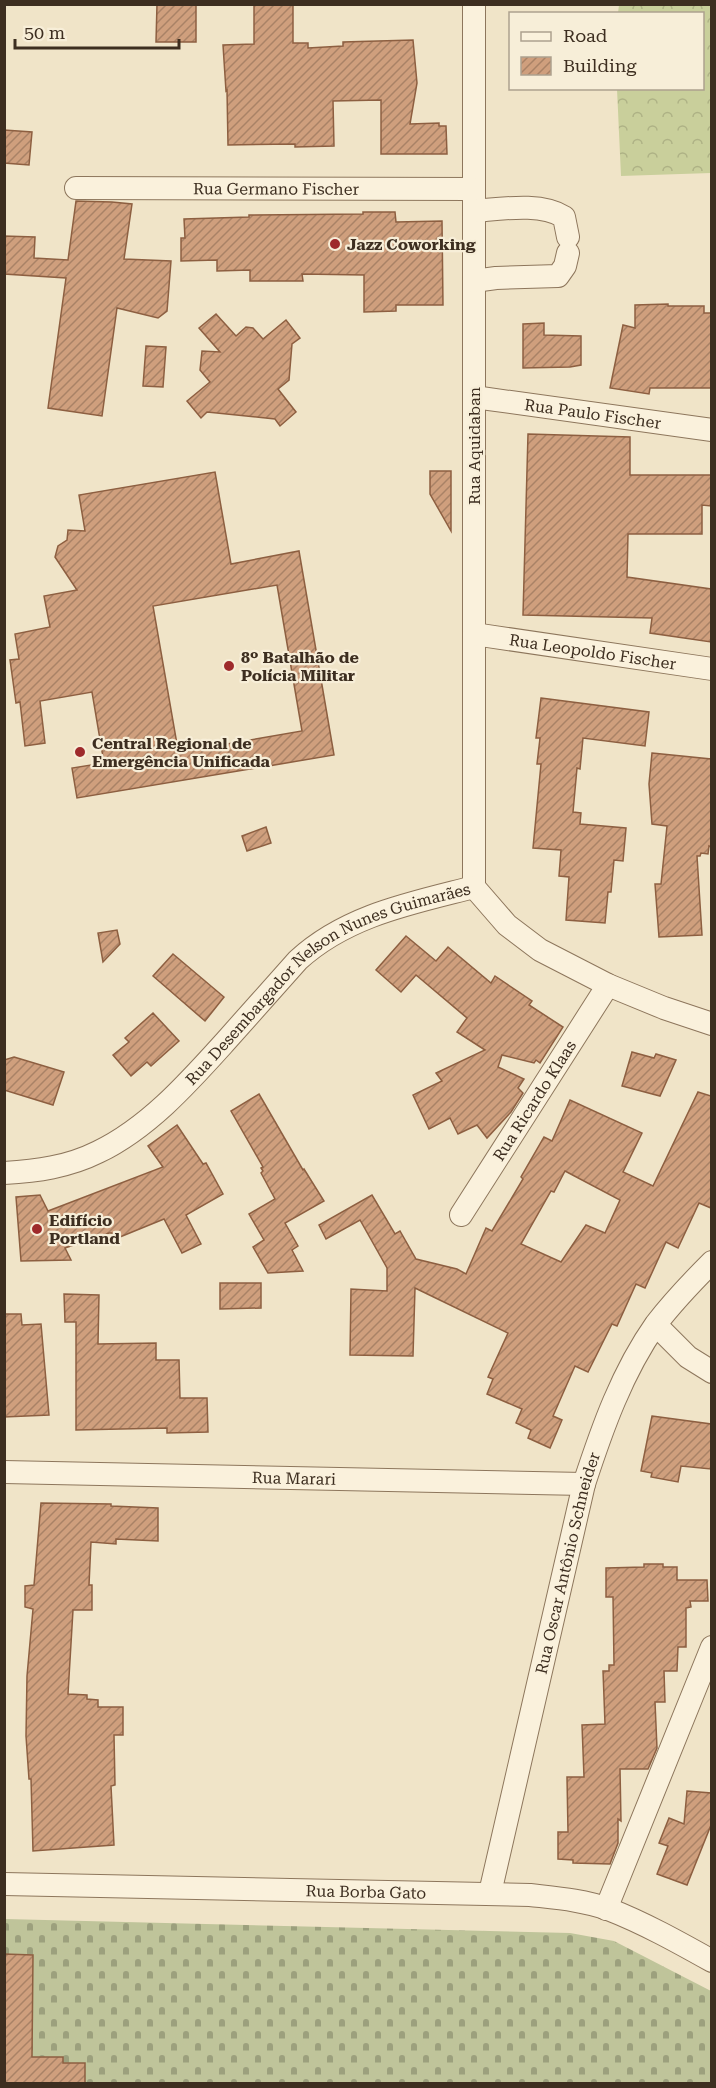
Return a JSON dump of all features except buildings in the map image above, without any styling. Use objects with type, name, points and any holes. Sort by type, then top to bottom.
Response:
[{"type":"street","name":"Rua Aquidaban","points":[[474,4],[474,887]]},
{"type":"street","name":"Rua Germano Fischer","points":[[76,188],[474,189]]},
{"type":"street","points":[[474,211],[540,208],[554,211],[564,218],[568,245],[565,266],[558,276],[474,281]]},
{"type":"street","name":"Rua Paulo Fischer","points":[[474,397],[711,430]]},
{"type":"street","name":"Rua Leopoldo Fischer","points":[[474,634],[711,669]]},
{"type":"street","name":"Rua Desembargador Nelson Nunes Guimarães","points":[[4,1173],[35,1171],[71,1163],[97,1153],[127,1136],[196,1074],[298,960],[314,946],[339,930],[391,909],[474,887],[507,925],[540,950],[608,985],[663,1008],[711,1024]]},
{"type":"street","name":"Rua Ricardo Klaas","points":[[461,1215],[608,985]]},
{"type":"street","name":"Rua Oscar Antônio Schneider","points":[[490,1893],[584,1484],[616,1397],[656,1325],[711,1262]]},
{"type":"street","points":[[656,1325],[688,1357],[711,1372]]},
{"type":"street","name":"Rua Marari","points":[[4,1472],[584,1484]]},
{"type":"street","points":[[606,1908],[711,1647]]},
{"type":"street","name":"Rua Borba Gato","points":[[4,1884],[490,1893],[565,1899],[606,1908],[654,1930],[711,1961]]},
{"type":"green space","points":[[619,5],[711,5],[711,173],[621,176],[617,90],[704,90],[704,12],[618,12]]},
{"type":"green space","points":[[5,1919],[570,1933],[614,1941],[711,1991],[711,2083],[5,2084]]},
{"type":"place","name":"Jazz Coworking","points":[[335,244]]},
{"type":"place","name":"8º Batalhão de Polícia Militar","points":[[229,666]]},
{"type":"place","name":"Central Regional de Emergência Unificada","points":[[80,752]]},
{"type":"place","name":"Edifício Portland","points":[[37,1229]]}]
